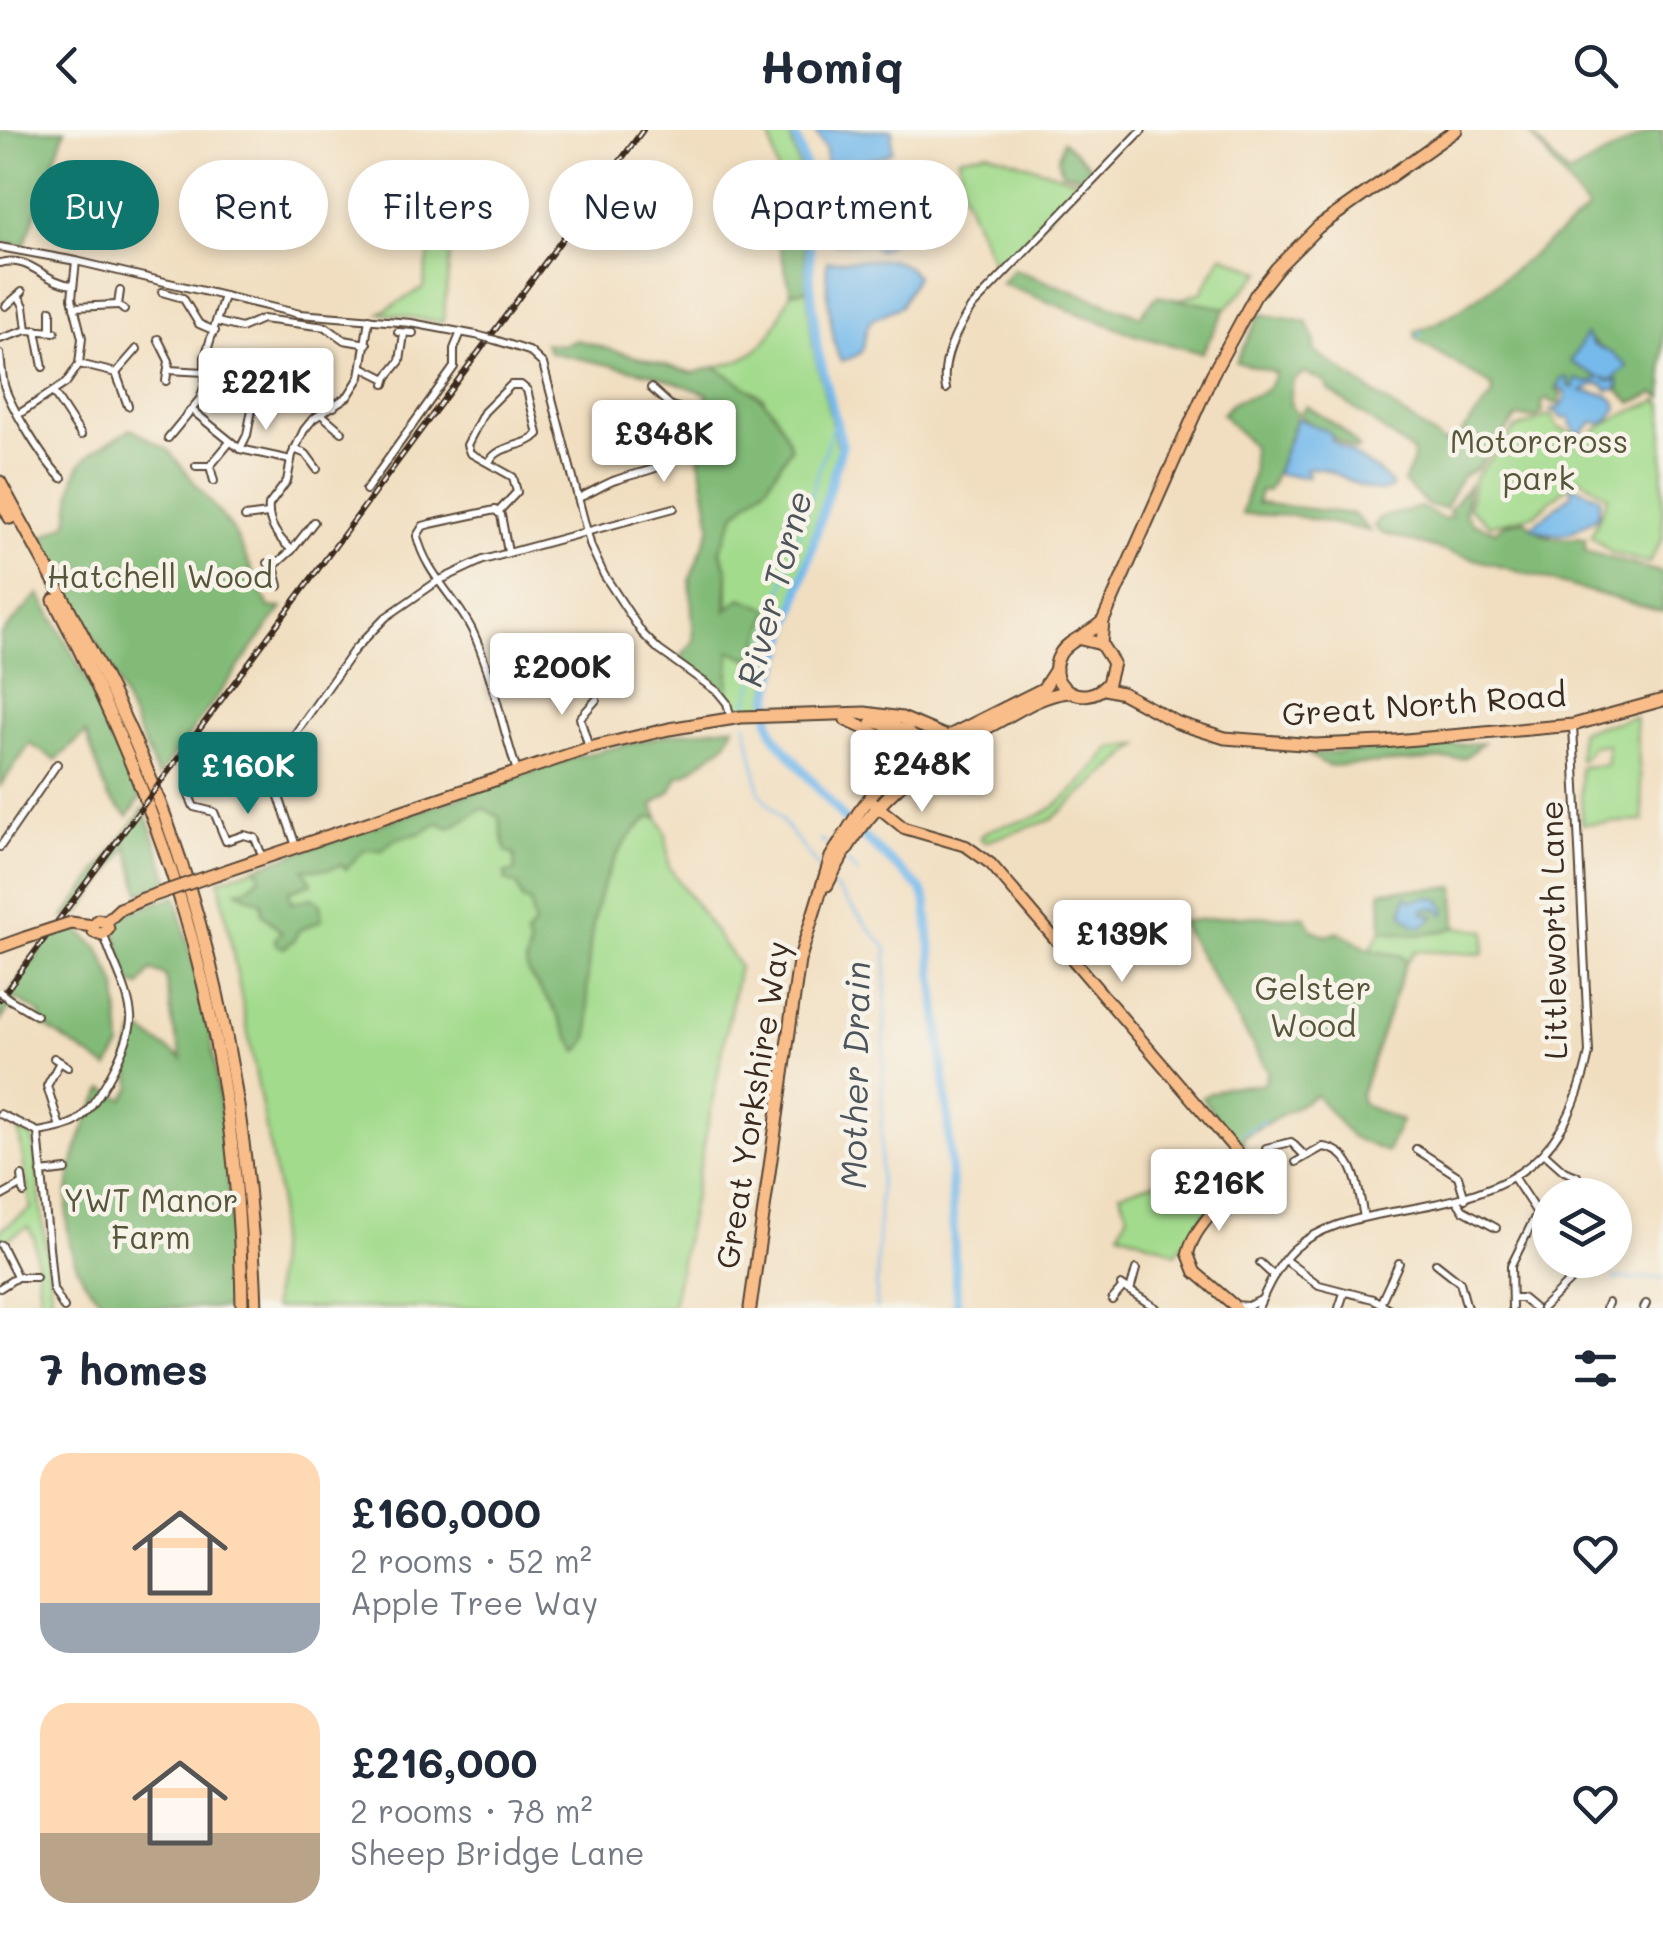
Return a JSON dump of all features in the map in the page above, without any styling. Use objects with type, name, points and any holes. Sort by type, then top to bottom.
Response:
[{"type":"highway","points":[[1101,644],[1104,621],[1212,375],[1255,296],[1276,268],[1318,228],[1456,130]]},
{"type":"highway","points":[[0,482],[112,691],[148,774],[202,928],[238,1096],[254,1230],[256,1308]]},
{"type":"highway","points":[[0,499],[79,646],[124,742],[165,845],[192,930],[230,1112],[242,1308]]},
{"type":"highway","points":[[1080,640],[1101,644],[1109,652],[1113,669],[1104,689],[1085,696],[1069,692],[1060,682],[1058,657],[1064,647],[1104,621]]},
{"type":"highway","name":"Great Yorkshire Way","points":[[873,802],[947,737],[1043,688],[1056,669]]},
{"type":"highway","name":"Great North Road","points":[[1113,669],[1134,699]]},
{"type":"highway","name":"Great North Road","points":[[1104,689],[1134,699],[1178,724],[1225,738],[1268,743],[1383,742],[1573,725],[1663,700]]},
{"type":"highway","name":"Great Yorkshire Way","points":[[750,1308],[798,961],[812,911],[847,838],[888,774],[1020,710],[1069,692]]},
{"type":"highway","points":[[840,718],[851,713],[892,716],[947,737]]},
{"type":"highway","points":[[0,946],[71,923],[93,926],[98,920],[105,928],[120,909],[143,898],[589,748],[669,729],[746,717],[840,718],[893,725],[933,750]]},
{"type":"highway","points":[[840,718],[884,739],[893,748],[894,759],[888,774]]},
{"type":"highway","points":[[925,730],[933,750]]},
{"type":"main road","points":[[873,802],[904,828],[966,846],[992,864],[1237,1152],[1240,1165],[1236,1179],[1196,1232],[1188,1254],[1195,1272],[1235,1306]]},
{"type":"street","points":[[946,389],[945,370],[952,343],[971,308],[1142,130]]},
{"type":"street","points":[[0,247],[300,314],[461,332],[529,351],[543,364],[596,560],[633,623],[659,650],[746,717]]},
{"type":"street","points":[[19,414],[71,378],[78,364],[82,338],[72,286],[76,261]]},
{"type":"street","points":[[0,263],[28,263],[55,281],[72,286]]},
{"type":"street","points":[[74,308],[121,308],[120,292]]},
{"type":"street","points":[[162,292],[184,298],[198,324],[241,328],[262,319],[326,326],[340,338],[367,344]]},
{"type":"street","points":[[6,306],[20,295],[27,330]]},
{"type":"street","points":[[169,432],[193,411],[203,391],[205,358],[224,296]]},
{"type":"street","points":[[0,338],[27,330],[53,331],[51,310]]},
{"type":"street","points":[[292,550],[278,536],[268,514],[271,501],[287,481],[294,449],[304,430],[352,391],[364,368],[369,319]]},
{"type":"street","points":[[36,330],[45,361]]},
{"type":"street","points":[[366,490],[454,367],[454,349],[461,332]]},
{"type":"street","points":[[364,368],[385,382],[400,360],[401,333],[413,333]]},
{"type":"street","points":[[158,338],[168,360],[166,381]]},
{"type":"street","points":[[124,344],[134,351],[116,373],[120,398],[128,406]]},
{"type":"street","points":[[0,354],[6,391],[41,458],[63,479]]},
{"type":"street","points":[[78,364],[116,373]]},
{"type":"street","points":[[303,367],[307,378],[324,382],[334,406]]},
{"type":"street","points":[[168,370],[205,372]]},
{"type":"street","points":[[240,448],[247,435],[254,372]]},
{"type":"street","points":[[490,462],[496,452],[538,434],[526,390],[521,385],[508,387],[484,412],[468,441],[470,453],[509,472],[516,483],[516,495],[498,512]]},
{"type":"street","points":[[651,388],[668,404],[691,411]]},
{"type":"street","points":[[53,392],[80,434]]},
{"type":"street","points":[[249,404],[275,408]]},
{"type":"street","points":[[578,498],[598,492],[610,482],[651,472],[672,460],[672,432],[663,414],[668,404]]},
{"type":"street","points":[[193,411],[240,448],[291,460]]},
{"type":"street","points":[[321,414],[344,434]]},
{"type":"street","points":[[210,466],[230,442]]},
{"type":"street","points":[[294,449],[306,454],[318,469]]},
{"type":"street","points":[[196,466],[210,466]]},
{"type":"street","points":[[210,466],[214,481]]},
{"type":"street","points":[[296,847],[274,778],[276,761],[366,635],[438,580],[508,552],[674,508]]},
{"type":"street","points":[[498,512],[485,510],[430,524],[419,531],[418,543],[470,627],[492,682],[518,772]]},
{"type":"street","points":[[498,512],[508,552]]},
{"type":"street","points":[[245,517],[268,514]]},
{"type":"street","points":[[279,586],[271,564],[289,556],[315,520]]},
{"type":"street","points":[[589,748],[580,718],[596,700]]},
{"type":"street","name":"Littleworth Lane","points":[[1258,1308],[1285,1260],[1316,1234],[1364,1218],[1461,1200],[1514,1178],[1544,1154],[1569,1109],[1588,1053],[1573,725]]},
{"type":"street","points":[[221,760],[240,782],[274,778]]},
{"type":"street","points":[[0,847],[57,764]]},
{"type":"street","points":[[194,782],[188,793],[194,806],[214,812],[226,841],[244,835],[256,838],[264,859]]},
{"type":"street","points":[[0,1114],[38,1132],[74,1122],[84,1114],[125,1050],[132,1028],[105,928]]},
{"type":"street","points":[[0,992],[36,1016]]},
{"type":"street","points":[[60,1127],[47,1086],[57,1060],[68,1067]]},
{"type":"street","points":[[38,1132],[53,1290],[64,1308]]},
{"type":"street","points":[[1270,1151],[1291,1142],[1305,1156]]},
{"type":"street","points":[[1296,1162],[1323,1147],[1343,1155],[1354,1173],[1364,1218]]},
{"type":"street","points":[[1416,1149],[1440,1172],[1458,1176],[1463,1210],[1496,1228]]},
{"type":"street","points":[[1544,1154],[1566,1176],[1577,1176]]},
{"type":"street","points":[[41,1173],[66,1170]]},
{"type":"street","points":[[1514,1178],[1532,1204]]},
{"type":"street","points":[[0,1197],[23,1184]]},
{"type":"street","points":[[1512,1308],[1511,1266],[1532,1226]]},
{"type":"street","points":[[9,1240],[0,1245],[17,1277]]},
{"type":"street","points":[[1285,1260],[1319,1285],[1384,1305],[1399,1263]]},
{"type":"street","points":[[1260,1263],[1274,1276]]},
{"type":"street","points":[[1436,1263],[1460,1282],[1466,1308]]},
{"type":"street","points":[[1112,1300],[1136,1269]]},
{"type":"street","points":[[0,1288],[17,1277],[36,1278]]},
{"type":"street","points":[[1542,1308],[1568,1278]]},
{"type":"street","points":[[1125,1288],[1156,1308]]},
{"type":"street","points":[[1340,1308],[1344,1292]]},
{"type":"street","points":[[1514,1298],[1522,1298],[1534,1308]]},
{"type":"street","points":[[1235,1306],[1248,1306],[1262,1299]]},
{"type":"green space","points":[[0,130],[65,130],[54,160],[30,160],[30,229],[24,246],[0,241]]},
{"type":"green space","points":[[769,130],[788,130],[797,160],[775,160]]},
{"type":"green space","points":[[1652,130],[1663,130],[1663,398],[1655,393],[1632,403],[1617,389],[1620,387],[1616,380],[1607,382],[1603,378],[1612,380],[1622,369],[1586,335],[1571,361],[1600,379],[1573,388],[1568,386],[1568,378],[1560,380],[1556,390],[1561,393],[1559,404],[1549,398],[1542,402],[1543,413],[1534,418],[1517,417],[1477,469],[1462,476],[1445,508],[1429,506],[1403,482],[1413,452],[1330,391],[1325,382],[1305,373],[1293,380],[1290,401],[1298,413],[1271,486],[1260,491],[1257,503],[1353,514],[1370,531],[1296,516],[1242,514],[1253,471],[1252,446],[1222,414],[1233,403],[1264,391],[1272,381],[1275,372],[1236,362],[1260,314],[1307,322],[1315,342],[1314,351],[1444,443],[1458,437],[1493,395],[1492,386],[1416,339],[1415,331],[1478,297],[1588,210],[1528,131],[1568,175]]},
{"type":"green space","points":[[1063,141],[1092,168],[1083,177],[1062,172],[1058,158]]},
{"type":"green space","points":[[988,152],[1079,181],[996,270],[968,205],[968,160],[959,157]]},
{"type":"green space","points":[[430,250],[451,250],[443,322],[380,313],[423,288]]},
{"type":"green space","points":[[780,250],[805,250],[807,290],[791,292]]},
{"type":"green space","points":[[1222,255],[1262,272],[1226,308],[1177,300],[1202,292]]},
{"type":"green space","points":[[1013,269],[1140,316],[1157,296],[1226,308],[1202,353],[1135,335],[1002,284]]},
{"type":"green space","points":[[807,290],[813,347],[838,448],[765,708],[735,709],[728,695],[728,571],[720,550],[736,513],[767,485],[764,398],[715,367],[756,351],[772,332],[791,292]]},
{"type":"green space","points":[[577,340],[693,373],[715,367],[762,399],[785,432],[791,448],[767,485],[736,513],[720,550],[728,571],[726,611],[741,598],[770,609],[753,660],[730,651],[728,695],[680,658],[694,641],[690,579],[711,526],[698,424],[708,394],[652,374],[549,352],[545,343],[562,345]]},
{"type":"green space","name":"Motorcross park","points":[[1659,400],[1663,405],[1663,538],[1649,563],[1612,553],[1591,536],[1608,496],[1578,477],[1534,515],[1490,525],[1469,508],[1474,479],[1515,429],[1551,415],[1558,428],[1586,437],[1615,418]]},
{"type":"green space","points":[[1307,406],[1340,428],[1359,448],[1354,450],[1302,418],[1301,412]]},
{"type":"green space","name":"Hatchell Wood","points":[[131,429],[168,450],[233,530],[269,607],[282,608],[158,777],[113,673],[41,538],[68,523],[73,485],[81,464]]},
{"type":"green space","points":[[1469,485],[1465,513],[1472,523],[1495,531],[1506,523],[1524,520],[1552,538],[1585,538],[1585,551],[1663,573],[1663,612],[1381,533],[1374,526],[1379,518],[1420,507],[1443,519],[1452,516],[1449,511]]},
{"type":"green space","points":[[39,594],[94,695],[130,773],[140,799],[128,816],[108,797],[86,733],[56,760],[30,744],[0,786],[0,636]]},
{"type":"green space","points":[[1635,717],[1644,821],[1582,824],[1580,767],[1607,765],[1607,744],[1592,746],[1579,760],[1580,731]]},
{"type":"green space","points":[[734,726],[726,743],[685,775],[679,775],[671,791],[653,805],[658,818],[650,817],[633,833],[608,873],[591,941],[587,987],[590,1030],[578,1052],[528,973],[530,946],[526,936],[534,925],[530,903],[522,899],[517,885],[506,881],[505,873],[514,872],[515,855],[506,852],[499,817],[483,808],[450,828],[439,823],[397,839],[383,850],[364,850],[346,869],[341,865],[304,869],[312,883],[289,891],[291,903],[312,898],[320,904],[322,920],[298,931],[284,948],[276,944],[281,932],[262,913],[262,903],[237,891],[261,876],[256,867],[579,756],[667,735]]},
{"type":"green space","points":[[1483,743],[1464,758],[1328,766],[1308,754]]},
{"type":"green space","points":[[1139,745],[1051,820],[984,842],[980,837],[1050,810],[1079,785],[1111,748]]},
{"type":"green space","points":[[647,793],[666,834],[669,867],[739,966],[672,1308],[273,1308],[279,1197],[219,880],[448,802]]},
{"type":"green space","points":[[144,808],[170,882],[140,893],[128,847],[81,912],[64,918]]},
{"type":"green space","points":[[1455,887],[1456,927],[1419,934],[1382,930],[1381,891]]},
{"type":"green space","name":"YWT Manor Farm","points":[[176,896],[211,1037],[226,1148],[237,1308],[108,1308],[85,1282],[73,1255],[67,1206],[75,1156],[104,1089],[124,1099],[132,1087],[127,1055],[137,1028],[182,1059],[166,976],[151,970],[140,986],[127,982],[113,918]]},
{"type":"green space","name":"Gelster Wood","points":[[1232,916],[1305,917],[1313,930],[1326,936],[1339,932],[1370,950],[1401,956],[1406,962],[1360,1097],[1364,1105],[1401,1121],[1387,1152],[1351,1137],[1316,1095],[1243,1137],[1244,1145],[1237,1148],[1202,1097],[1224,1087],[1259,1085],[1265,1082],[1268,1071],[1180,922]]},
{"type":"green space","points":[[1456,927],[1486,931],[1483,954],[1415,951],[1406,962],[1401,956],[1370,950],[1382,930],[1419,934]]},
{"type":"green space","points":[[75,928],[99,948],[117,987],[121,1047],[108,1068],[43,1025],[41,1014],[17,999],[0,1021],[0,1006],[52,934]]},
{"type":"green space","points":[[18,1128],[33,1138],[53,1308],[41,1308],[34,1238],[28,1227],[0,1243],[0,1230],[31,1209]]},
{"type":"green space","points":[[1212,1165],[1223,1188],[1176,1254],[1119,1232],[1128,1214],[1120,1193]]},
{"type":"water","points":[[814,130],[892,130],[892,151],[879,157],[826,160],[826,149]]},
{"type":"water","points":[[891,259],[916,276],[901,306],[871,320],[862,351],[841,361],[830,313],[827,261]]},
{"type":"water","points":[[1586,334],[1593,345],[1612,353],[1628,367],[1611,380],[1603,378],[1607,381],[1619,381],[1617,389],[1607,390],[1596,384],[1582,391],[1607,395],[1617,408],[1605,424],[1593,422],[1580,435],[1570,418],[1561,418],[1549,410],[1561,407],[1566,398],[1558,388],[1561,378],[1568,378],[1568,386],[1573,388],[1576,379],[1589,383],[1600,378],[1571,362]]},
{"type":"water","points":[[1297,418],[1331,433],[1332,440],[1380,473],[1392,485],[1391,489],[1369,489],[1315,468],[1305,469],[1307,477],[1276,474]]},
{"type":"water","points":[[1572,485],[1600,497],[1598,516],[1566,534],[1531,527],[1571,495]]},
{"type":"water","points":[[1406,896],[1412,901],[1428,897],[1441,900],[1446,912],[1423,909],[1423,913],[1435,916],[1423,926],[1414,925],[1402,914]]},
{"type":"waterway","name":"River Torne","points":[[794,130],[809,180],[810,278],[817,347],[842,445],[774,678],[769,715],[775,737],[844,819],[921,889],[926,900],[948,1117],[957,1308]]},
{"type":"waterway","points":[[1417,338],[1421,332]]},
{"type":"waterway","name":"Mother Drain","points":[[745,710],[834,421]]},
{"type":"waterway","name":"Mother Drain","points":[[746,723],[760,793],[822,872]]},
{"type":"waterway","points":[[820,839],[826,844]]},
{"type":"waterway","points":[[848,863],[858,873]]},
{"type":"waterway","name":"Mother Drain","points":[[834,886],[887,949],[876,1308]]},
{"type":"waterway","points":[[1243,1133],[1266,1120]]},
{"type":"waterway","points":[[1202,1169],[1234,1159]]},
{"type":"waterway","points":[[1613,1279],[1663,1278]]},
{"type":"railway","points":[[0,999],[643,130]]}]
